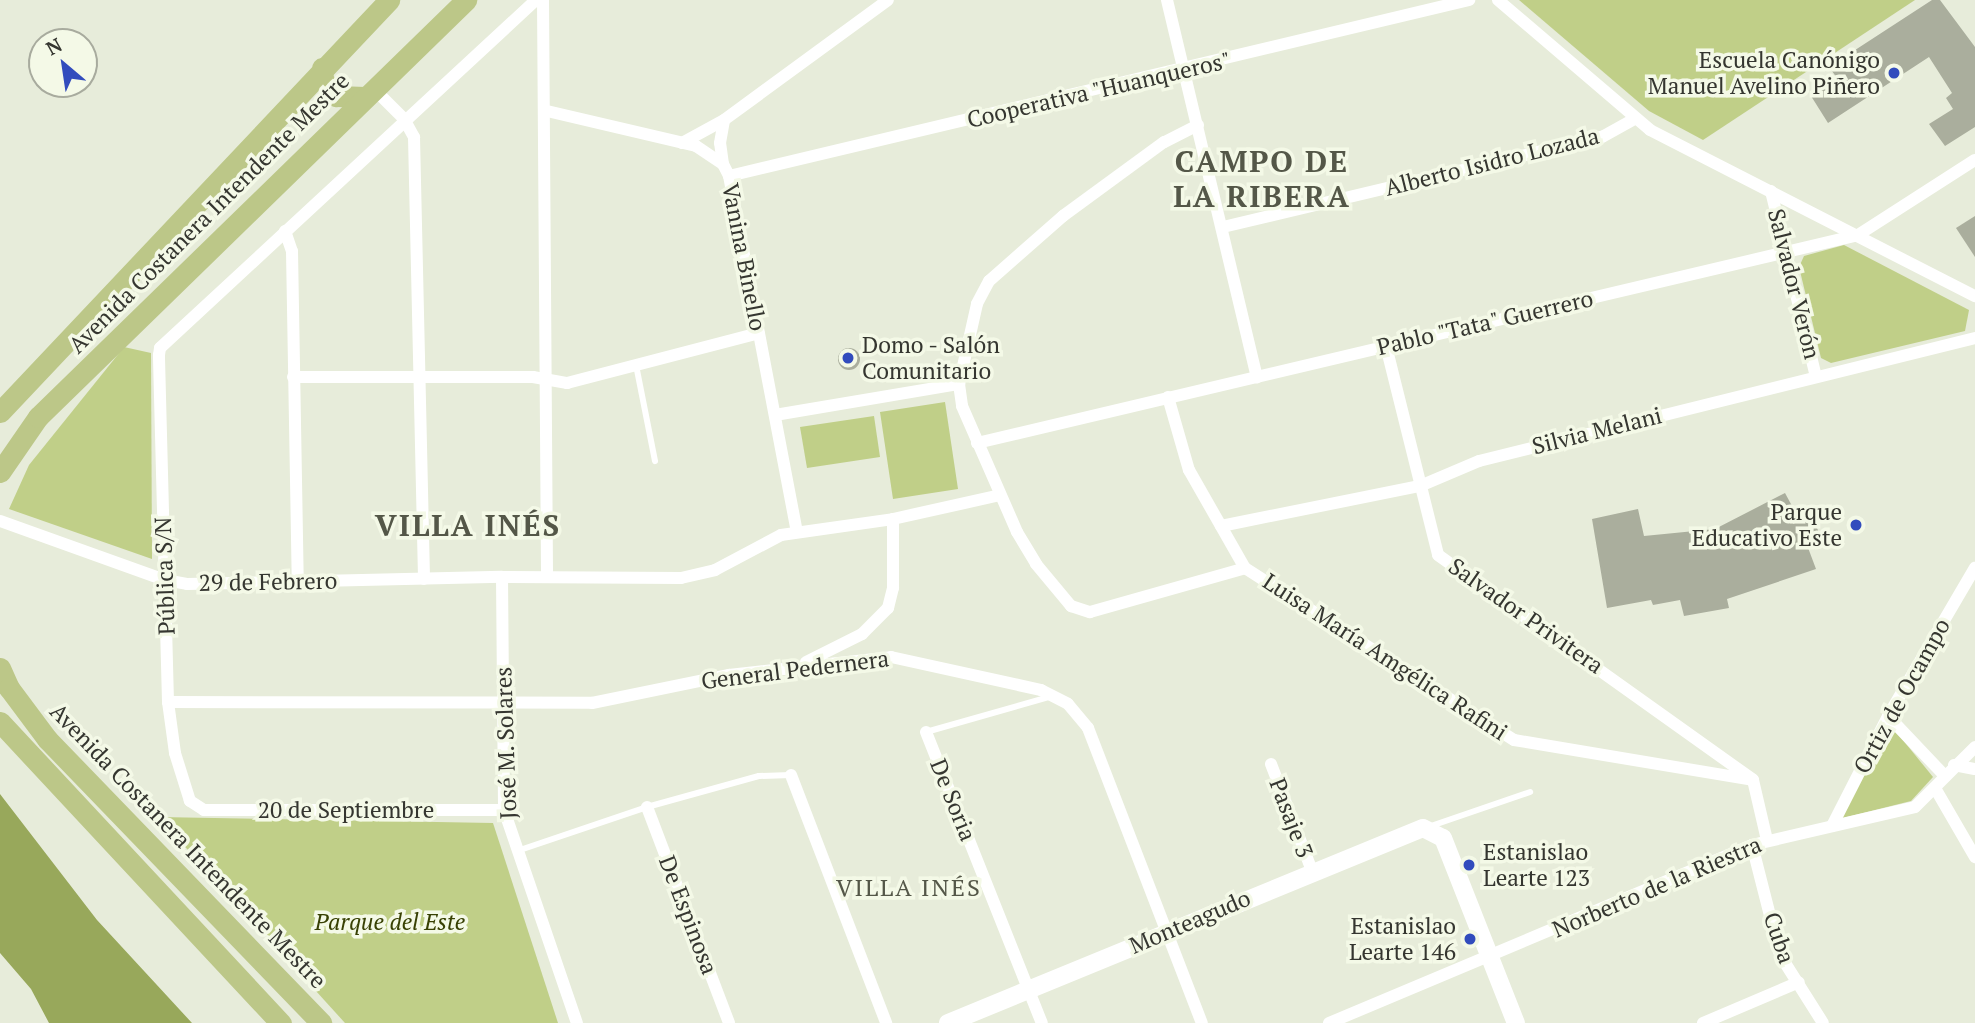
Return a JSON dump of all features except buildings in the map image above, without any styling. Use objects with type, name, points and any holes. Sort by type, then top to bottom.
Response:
[{"type":"main road","name":"Avenida Costanera Intendente Mestre","points":[[0,412],[167,240],[322,68],[389,0]]},
{"type":"main road","name":"Avenida Costanera Intendente Mestre","points":[[0,472],[38,417],[466,0]]},
{"type":"main road","points":[[322,68],[323,80],[336,96],[369,92]]},
{"type":"main road","name":"Avenida Costanera Intendente Mestre","points":[[0,668],[15,698],[47,739],[321,1023]]},
{"type":"main road","points":[[0,722],[281,1023]]},
{"type":"street","points":[[298,582],[292,251],[285,230],[536,0]]},
{"type":"street","points":[[543,0],[547,111],[547,577],[699,576],[781,536],[893,519],[1000,495]]},
{"type":"street","points":[[682,144],[724,120],[888,0]]},
{"type":"street","points":[[1167,0],[1257,377]]},
{"type":"street","name":"Cooperativa \"Huanqueros\"","points":[[729,176],[1184,70],[1469,0]]},
{"type":"street","points":[[1498,0],[1634,119],[1975,296]]},
{"type":"street","points":[[517,19],[531,18],[546,29]]},
{"type":"street","points":[[369,92],[404,119],[415,144],[424,579]]},
{"type":"street","name":"Vanina Binello","points":[[547,111],[706,151],[723,164],[729,176],[797,532]]},
{"type":"street","name":"Alberto Isidro Lozada","points":[[1223,226],[1602,137],[1634,119]]},
{"type":"street","points":[[723,164],[720,143],[724,120]]},
{"type":"street","points":[[1198,125],[1164,142],[1063,216],[989,281],[978,304],[959,384],[978,443],[1026,549],[1061,596],[1078,609],[1090,612],[1245,568]]},
{"type":"street","name":"Pablo \"Tata\" Guerrero","points":[[978,443],[1858,235],[1975,160]]},
{"type":"street","name":"Salvador Verón","points":[[1771,191],[1816,377]]},
{"type":"street","name":"Pública S/N","points":[[190,802],[176,753],[168,702],[160,348],[285,230]]},
{"type":"street","points":[[293,377],[419,375],[567,383],[759,333]]},
{"type":"street","name":"Silvia Melani","points":[[1221,526],[1420,486],[1479,461],[1975,338]]},
{"type":"street","name":"Salvador Privitera","points":[[1386,346],[1438,555],[1754,780]]},
{"type":"street","points":[[775,415],[959,384]]},
{"type":"street","name":"Luisa María Amgélica Rafini","points":[[1168,397],[1182,455],[1245,568],[1514,740],[1754,780]]},
{"type":"street","points":[[799,665],[862,634],[888,608],[894,589],[893,519]]},
{"type":"street","name":"29 de Febrero","points":[[0,521],[165,580],[298,582],[547,577]]},
{"type":"street","name":"Ortiz de Ocampo","points":[[1832,826],[1888,716],[1975,568]]},
{"type":"street","name":"José M. Solares","points":[[502,577],[504,810],[515,852],[577,1023]]},
{"type":"street","name":"General Pedernera","points":[[168,702],[503,704],[610,701],[799,665],[908,657],[1056,695]]},
{"type":"street","points":[[1056,695],[1088,729],[1202,1023]]},
{"type":"street","points":[[1888,716],[1945,776]]},
{"type":"street","name":"De Soria","points":[[926,732],[1042,1023]]},
{"type":"street","name":"Norberto de la Riestra","points":[[1329,1023],[1752,845],[1915,807],[1954,765],[1975,747]]},
{"type":"street","name":"Pasaje 3","points":[[1270,764],[1312,871]]},
{"type":"street","points":[[1954,765],[1975,769]]},
{"type":"street","points":[[791,775],[886,1023]]},
{"type":"street","points":[[1754,780],[1767,840]]},
{"type":"street","points":[[1935,788],[1975,857]]},
{"type":"street","name":"20 de Septiembre","points":[[190,802],[204,810],[504,810]]},
{"type":"street","name":"De Espinosa","points":[[647,807],[730,1023]]},
{"type":"street","points":[[1428,829],[1443,838],[1516,1023]]},
{"type":"street","name":"Monteagudo","points":[[948,1023],[1312,871],[1428,829]]},
{"type":"street","name":"Cuba","points":[[1752,845],[1780,955],[1823,1023]]},
{"type":"street","points":[[1703,1023],[1799,982]]},
{"type":"lane","points":[[636,365],[655,461]]},
{"type":"lane","points":[[926,732],[1056,695]]},
{"type":"lane","points":[[515,852],[647,807],[759,776],[791,775]]},
{"type":"lane","points":[[1428,829],[1530,792]]},
{"type":"green space","points":[[1519,0],[1915,0],[1703,140],[1649,111]]},
{"type":"green space","points":[[1844,245],[1969,310],[1965,331],[1831,363],[1821,358],[1799,267],[1804,256]]},
{"type":"green space","points":[[124,347],[151,353],[152,559],[9,509],[29,465]]},
{"type":"green space","points":[[945,402],[958,489],[893,499],[880,412]]},
{"type":"green space","points":[[874,416],[880,457],[807,468],[800,427]]},
{"type":"green space","points":[[1889,723],[1933,777],[1911,801],[1839,819]]},
{"type":"green space","name":"Parque del Este","points":[[158,817],[493,823],[558,1023],[345,1023]]},
{"type":"shaded area","points":[[0,794],[97,920],[192,1023],[49,1023],[31,989],[0,953]]},
{"type":"place","name":"Escuela Canónigo Manuel Avelino Piñero","points":[[1894,73]]},
{"type":"place","name":"Domo - Salón Comunitario","points":[[848,358]]},
{"type":"place","name":"Parque Educativo Este","points":[[1856,525]]},
{"type":"place","name":"Estanislao Learte 123","points":[[1469,865]]},
{"type":"place","name":"Estanislao Learte 146","points":[[1470,939]]},
{"type":"district","name":"CAMPO DE LA RIBERA","points":[[1262,178]]},
{"type":"district","name":"VILLA INÉS","points":[[468,525]]},
{"type":"district","name":"VILLA INÉS","points":[[909,888]]}]
